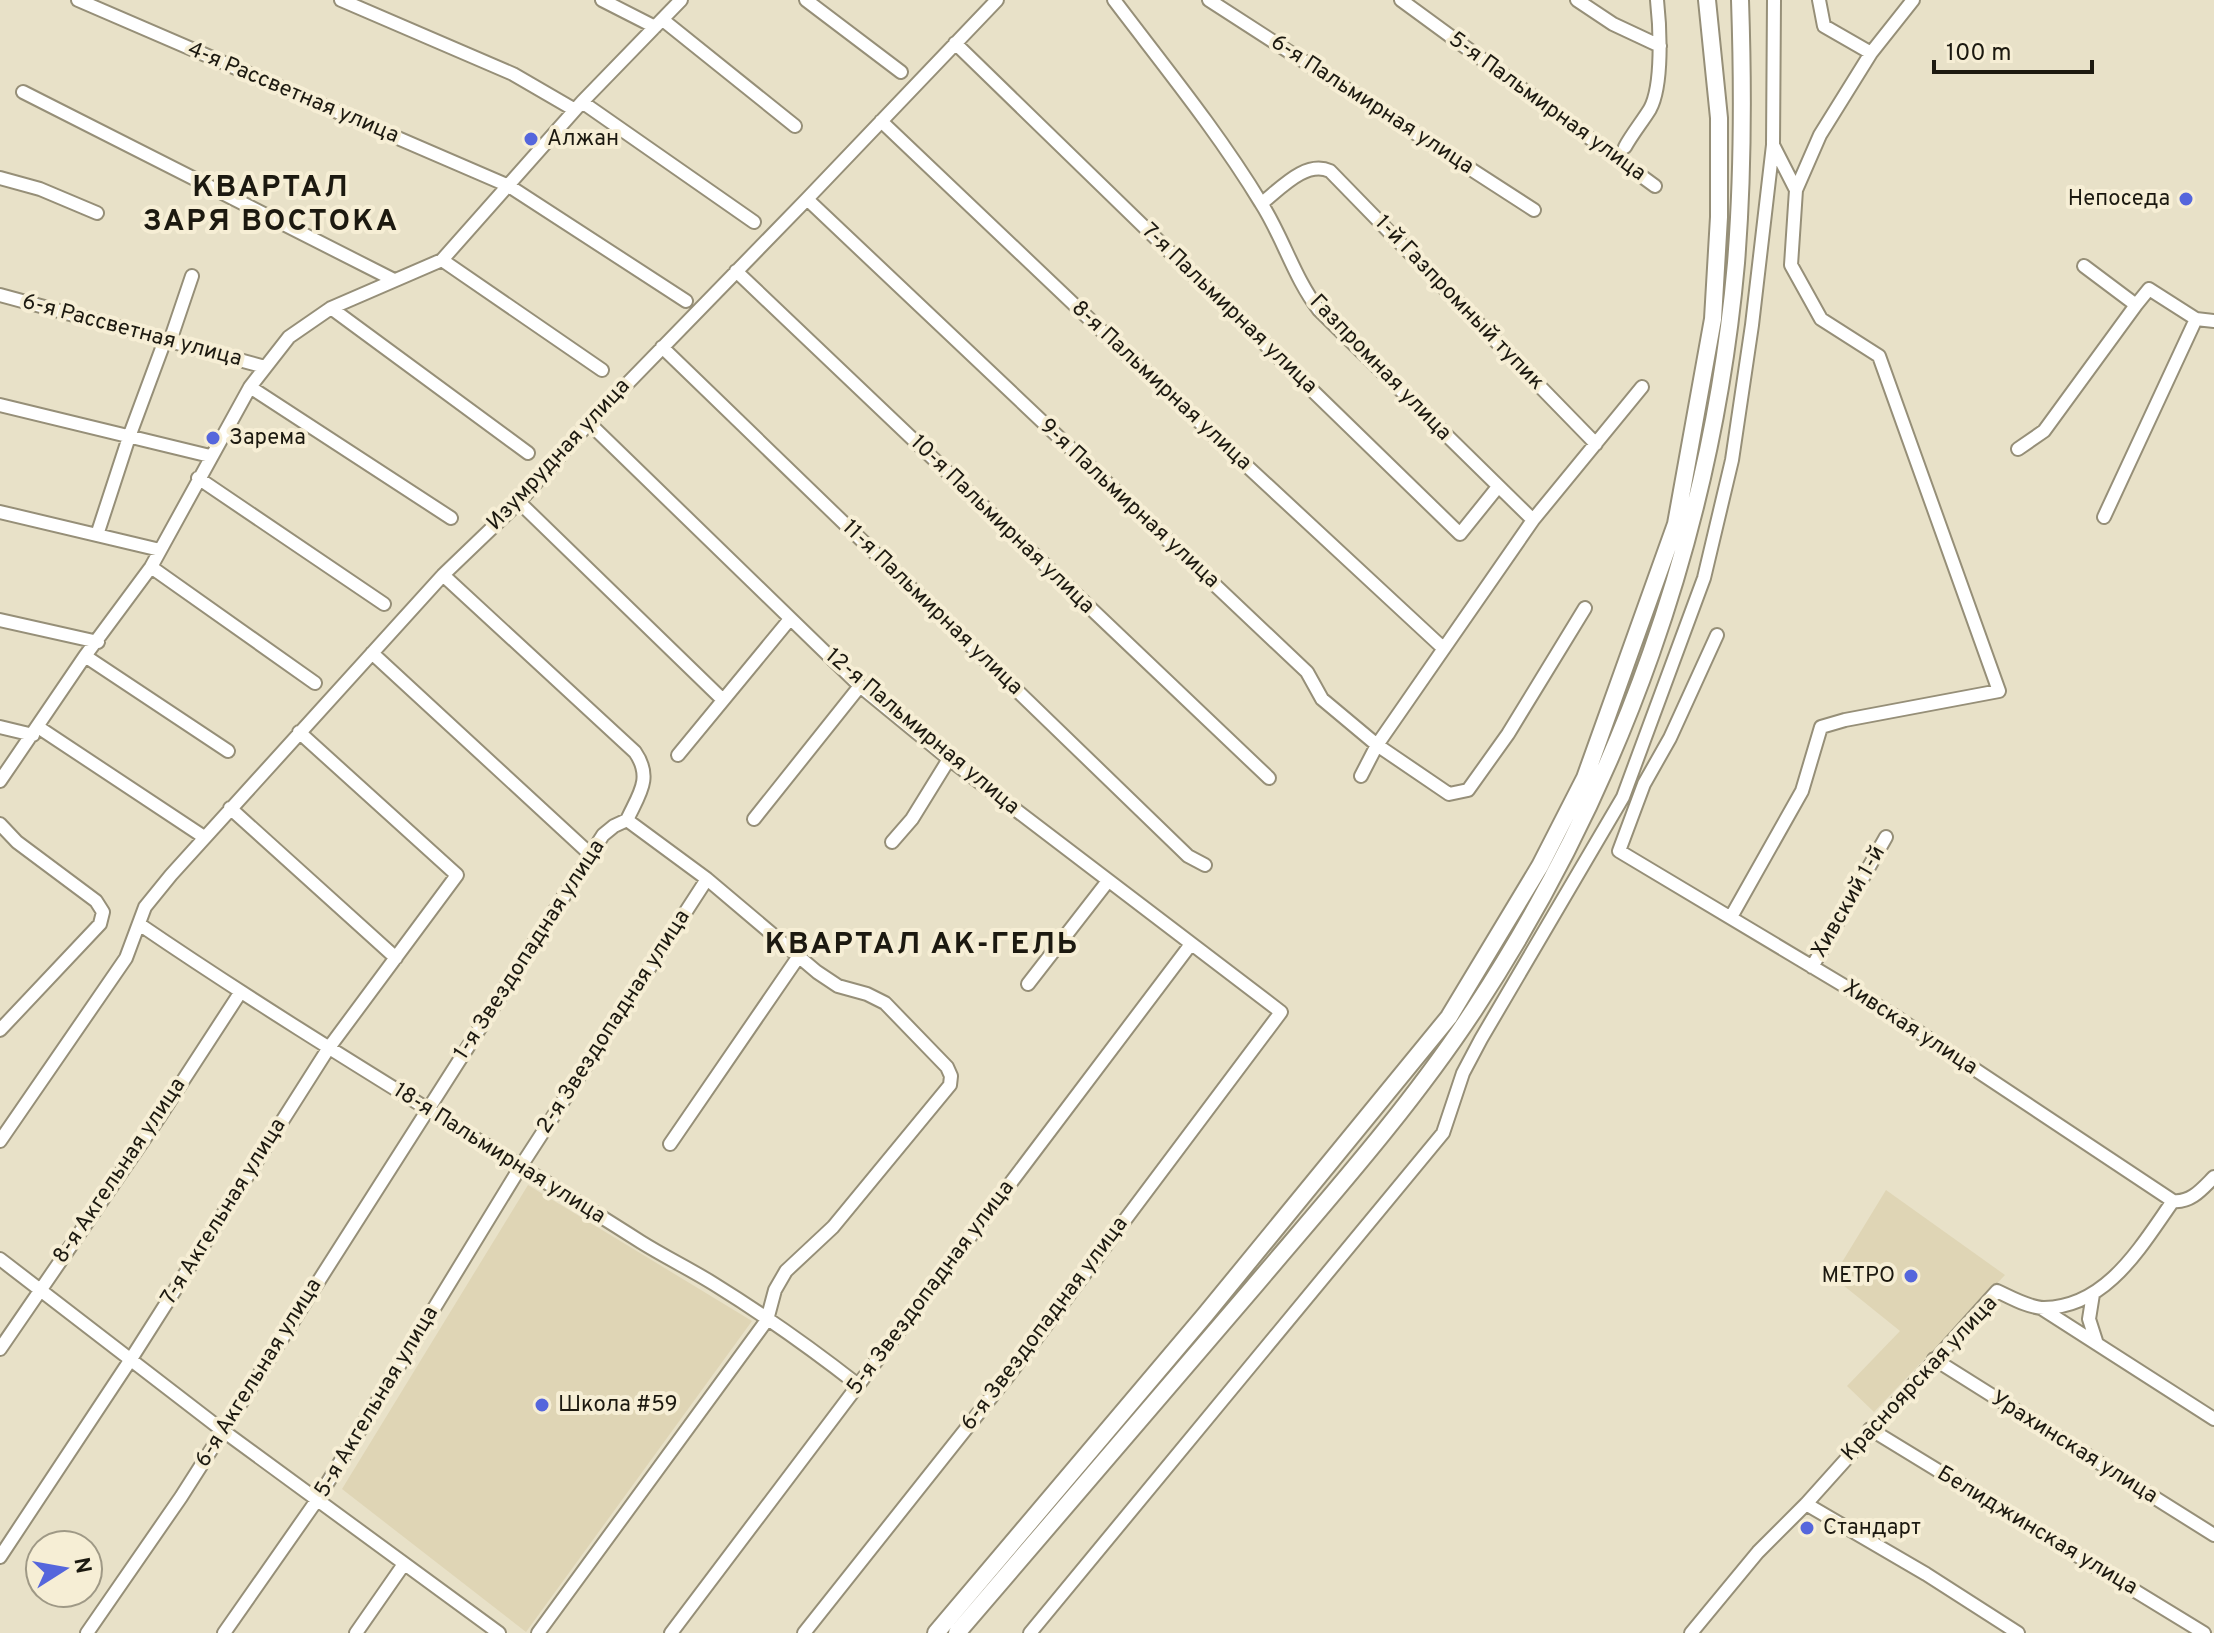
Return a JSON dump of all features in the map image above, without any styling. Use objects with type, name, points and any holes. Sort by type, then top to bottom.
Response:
[{"type":"main road","points":[[936,1633],[1195,1327],[1449,1017],[1540,866],[1585,778],[1676,524],[1713,319],[1719,217],[1719,118],[1707,0]]},
{"type":"main road","points":[[957,1633],[1309,1222],[1424,1081],[1474,1010],[1522,933],[1589,808],[1628,719],[1666,615],[1693,521],[1716,413],[1739,216],[1740,0]]},
{"type":"street","name":"4-я Рассветная улица","points":[[78,0],[509,186],[686,301]]},
{"type":"street","points":[[341,0],[579,106],[754,222]]},
{"type":"street","points":[[602,0],[659,24],[795,126]]},
{"type":"street","points":[[0,781],[85,656],[151,567],[250,387],[289,337],[331,308],[442,260],[579,106],[681,0]]},
{"type":"street","points":[[806,0],[901,72]]},
{"type":"street","name":"Изумрудная улица","points":[[0,1141],[126,958],[145,907],[204,837],[443,575],[519,502],[589,423],[997,0]]},
{"type":"street","name":"Газпромная улица","points":[[1114,0],[1215,134],[1262,203],[1306,294],[1497,488],[1533,520]]},
{"type":"street","name":"6-я Пальмирная улица","points":[[1209,0],[1534,210]]},
{"type":"street","name":"5-я Пальмирная улица","points":[[1401,0],[1655,186]]},
{"type":"street","points":[[1577,0],[1613,24],[1660,46]]},
{"type":"street","points":[[1625,147],[1650,108],[1660,46],[1657,0]]},
{"type":"street","points":[[1030,1633],[1443,1133],[1463,1073],[1481,1039],[1623,797],[1704,578],[1732,460],[1752,325],[1773,145],[1774,0]]},
{"type":"street","points":[[1819,0],[1824,26],[1871,53]]},
{"type":"street","points":[[1731,917],[1802,791],[1821,727],[1999,691],[1879,356],[1821,319],[1791,265],[1796,190],[1820,135],[1871,53],[1913,0]]},
{"type":"street","name":"7-я Пальмирная улица","points":[[955,43],[1460,534],[1497,488]]},
{"type":"street","points":[[23,92],[394,280]]},
{"type":"street","name":"8-я Пальмирная улица","points":[[881,121],[1443,648]]},
{"type":"street","points":[[1773,145],[1796,190]]},
{"type":"street","name":"1-й Газпромный тупик","points":[[1262,203],[1307,169],[1320,167],[1330,171],[1596,444]]},
{"type":"street","points":[[0,178],[40,189],[97,213]]},
{"type":"street","name":"9-я Пальмирная улица","points":[[807,199],[1307,672],[1322,699],[1377,745],[1449,794],[1468,790],[1508,734],[1585,608]]},
{"type":"street","points":[[442,260],[602,370]]},
{"type":"street","points":[[2084,266],[2136,305]]},
{"type":"street","name":"10-я Пальмирная улица","points":[[736,271],[1269,778]]},
{"type":"street","points":[[97,535],[129,437],[192,276]]},
{"type":"street","points":[[2018,449],[2044,431],[2149,289],[2196,319],[2214,321]]},
{"type":"street","name":"6-я Рассветная улица","points":[[0,295],[265,367]]},
{"type":"street","points":[[331,308],[528,453]]},
{"type":"street","points":[[2104,517],[2196,319]]},
{"type":"street","name":"11-я Пальмирная улица","points":[[662,347],[1177,845],[1195,862],[1205,865]]},
{"type":"street","points":[[250,387],[451,518]]},
{"type":"street","points":[[1361,776],[1377,745],[1533,520],[1642,387]]},
{"type":"street","points":[[0,405],[210,456]]},
{"type":"street","name":"12-я Пальмирная улица","points":[[589,423],[860,686],[949,759],[1281,1012]]},
{"type":"street","points":[[198,478],[384,604]]},
{"type":"street","points":[[519,502],[722,699]]},
{"type":"street","points":[[0,512],[160,550]]},
{"type":"street","points":[[151,567],[315,683]]},
{"type":"street","name":"1-я Звездопадная улица","points":[[427,1110],[603,835],[627,820],[646,778],[643,764],[635,752],[443,575]]},
{"type":"street","points":[[678,755],[790,619]]},
{"type":"street","points":[[0,620],[98,642]]},
{"type":"street","name":"Хивская улица","points":[[1717,635],[1670,738],[1644,784],[1619,851],[1893,1015],[2173,1201]]},
{"type":"street","points":[[372,653],[590,854]]},
{"type":"street","points":[[85,656],[228,751]]},
{"type":"street","points":[[754,819],[860,686]]},
{"type":"street","points":[[0,727],[36,731],[204,837]]},
{"type":"street","name":"7-я Акгельная улица","points":[[0,1557],[131,1359],[328,1049],[457,875],[299,732]]},
{"type":"street","points":[[892,842],[912,819],[949,759]]},
{"type":"street","points":[[230,808],[396,958]]},
{"type":"street","points":[[538,1633],[767,1320],[775,1290],[786,1271],[833,1227],[950,1085],[951,1076],[947,1067],[885,1003],[838,986],[707,879],[627,820]]},
{"type":"street","points":[[0,824],[17,842],[96,901],[103,912],[100,924],[0,1030]]},
{"type":"street","name":"Хивский 1-й","points":[[1812,967],[1886,837]]},
{"type":"street","name":"2-я Звездопадная улица","points":[[521,1166],[707,879]]},
{"type":"street","points":[[1028,984],[1108,881]]},
{"type":"street","name":"18-я Пальмирная улица","points":[[139,924],[328,1049],[713,1284],[858,1385]]},
{"type":"street","name":"5-я Звездопадная улица","points":[[671,1633],[1191,944]]},
{"type":"street","points":[[670,1144],[799,956]]},
{"type":"street","name":"8-я Акгельная улица","points":[[0,1349],[160,1116],[240,993]]},
{"type":"street","name":"6-я Звездопадная улица","points":[[804,1633],[1008,1376],[1281,1012]]},
{"type":"street","name":"6-я Акгельная улица","points":[[87,1633],[181,1497],[427,1110]]},
{"type":"street","name":"5-я Акгельная улица","points":[[224,1633],[317,1500],[521,1166]]},
{"type":"street","points":[[2041,1308],[2072,1303],[2093,1294],[2130,1262],[2173,1201],[2191,1198],[2214,1177]]},
{"type":"street","points":[[0,1259],[222,1430],[499,1633]]},
{"type":"street","name":"Красноярская улица","points":[[1691,1633],[1758,1552],[1806,1504],[1870,1429],[1997,1291],[2041,1308]]},
{"type":"street","points":[[2093,1294],[2089,1319],[2097,1344]]},
{"type":"street","points":[[2041,1308],[2214,1419]]},
{"type":"street","name":"Урахинская улица","points":[[1934,1359],[2214,1535]]},
{"type":"street","name":"Белиджинская улица","points":[[1870,1429],[2204,1633]]},
{"type":"street","points":[[1806,1504],[1926,1574],[2018,1633]]},
{"type":"street","points":[[356,1633],[404,1564]]},
{"type":"shaded area","name":"Школа #59","points":[[528,1185],[752,1321],[526,1632],[342,1489]]},
{"type":"shaded area","points":[[1886,1190],[2005,1275],[1874,1412],[1847,1386],[1900,1331],[1833,1277]]},
{"type":"place","name":"Алжан","points":[[531,139]]},
{"type":"place","name":"Непоседа","points":[[2186,199]]},
{"type":"place","name":"Зарема","points":[[213,438]]},
{"type":"place","name":"МЕТРО","points":[[1911,1276]]},
{"type":"place","name":"Школа #59","points":[[542,1405]]},
{"type":"place","name":"Стандарт","points":[[1807,1528]]},
{"type":"district","name":"КВАРТАЛ ЗАРЯ ВОСТОКА","points":[[271,205]]},
{"type":"district","name":"КВАРТАЛ АК-ГЕЛЬ","points":[[922,945]]}]
